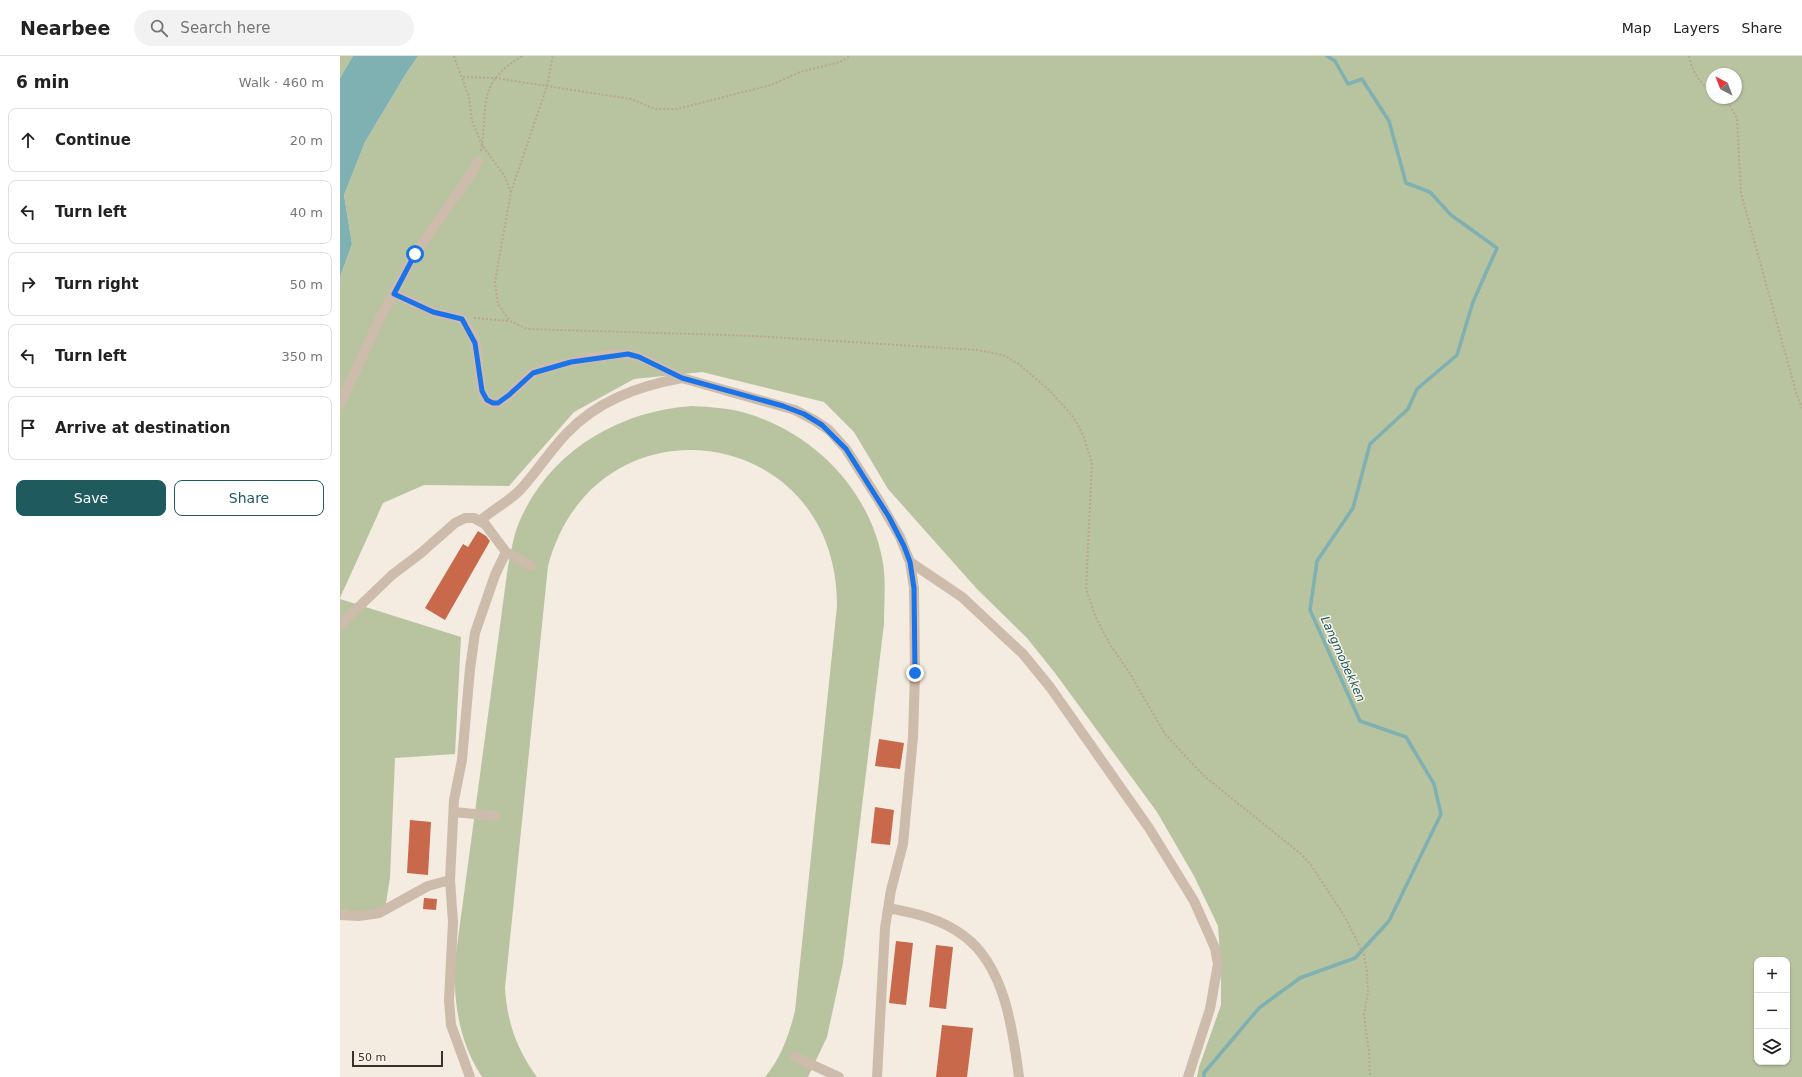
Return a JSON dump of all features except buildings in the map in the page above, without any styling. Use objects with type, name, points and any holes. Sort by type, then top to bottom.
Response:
[{"type":"street","points":[[340,404],[394,294],[425,239],[471,174],[478,161]]},
{"type":"street","points":[[394,294],[433,312],[458,317],[464,322],[475,343],[482,391],[487,400],[493,403],[502,401],[533,373],[571,362],[611,355],[633,355],[682,378],[795,410],[829,430],[846,449],[864,476],[900,536],[910,562],[914,588],[915,673],[913,737],[904,838],[888,908],[883,956],[877,1077]]},
{"type":"street","points":[[480,521],[521,489],[566,434],[592,410],[617,396],[682,378]]},
{"type":"street","points":[[340,625],[392,575],[421,553],[455,523],[469,518],[480,521],[489,528],[506,552],[531,566]]},
{"type":"street","points":[[470,1077],[457,1044],[450,1017],[449,1000],[453,922],[450,880],[454,812],[458,777],[462,760],[470,669],[475,633],[495,575],[506,552]]},
{"type":"street","points":[[910,562],[962,597],[1023,654],[1050,687],[1149,828],[1194,901],[1213,942],[1218,964],[1210,1009],[1188,1077]]},
{"type":"street","points":[[454,812],[496,816]]},
{"type":"street","points":[[340,915],[359,916],[379,913],[428,886],[450,880]]},
{"type":"street","points":[[888,908],[918,914],[946,925],[964,936],[978,950],[995,977],[1006,1004],[1014,1040],[1019,1077]]},
{"type":"street","points":[[795,1057],[839,1077]]},
{"type":"path","points":[[454,56],[456,65],[463,77],[469,97],[472,121],[482,145],[504,175],[511,192]]},
{"type":"path","points":[[478,161],[482,145],[487,93],[499,72],[522,56]]},
{"type":"path","points":[[510,321],[498,304],[495,282],[511,192],[547,86],[553,56]]},
{"type":"path","points":[[463,77],[495,78],[547,86],[631,99],[655,109],[677,110],[770,86],[800,72],[840,62],[850,56]]},
{"type":"path","points":[[1689,56],[1691,66],[1700,82],[1706,87]]},
{"type":"path","points":[[1728,104],[1737,118],[1741,193],[1796,392],[1802,408]]},
{"type":"path","points":[[458,317],[510,321],[527,329],[756,336],[977,350],[1003,355],[1019,364],[1050,392],[1069,413],[1084,437],[1092,462],[1086,589],[1096,618],[1111,646],[1129,672],[1165,734],[1181,753],[1204,776],[1301,854],[1311,865],[1345,917],[1364,955],[1368,971],[1368,992],[1364,1015],[1369,1052],[1370,1077]]},
{"type":"green space","points":[[340,56],[353,56],[340,78]]},
{"type":"green space","points":[[418,56],[1802,56],[1802,1077],[1197,1077],[1199,1067],[1221,1005],[1221,968],[1218,926],[1194,876],[1157,812],[1055,673],[1027,638],[977,589],[888,489],[854,432],[824,402],[702,372],[634,379],[574,412],[509,486],[424,485],[383,503],[340,598],[340,277],[352,244],[344,195],[365,142]]},
{"type":"green space","points":[[692,406],[728,409],[749,414],[774,424],[797,436],[818,452],[837,470],[853,490],[877,537],[883,563],[885,586],[884,624],[843,963],[827,1037],[808,1077],[765,1077],[776,1062],[784,1046],[795,1011],[837,606],[827,545],[799,498],[758,467],[710,451],[660,453],[613,472],[574,510],[548,566],[505,988],[508,1012],[514,1035],[530,1067],[537,1077],[482,1077],[468,1050],[459,1021],[455,991],[455,961],[508,566],[516,530],[531,499],[547,477],[566,457],[588,440],[612,427],[637,417],[664,410]]},
{"type":"green space","points":[[340,599],[461,637],[455,754],[395,758],[390,878],[384,915],[340,910]]},
{"type":"water","points":[[353,56],[418,56],[365,142],[344,195],[352,244],[340,277],[340,78]]},
{"type":"waterway","name":"Langmobekken","points":[[1204,1077],[1204,1073],[1259,1008],[1300,978],[1355,958],[1389,921],[1441,814],[1434,784],[1406,737],[1360,721],[1310,610],[1317,561],[1353,508],[1370,444],[1408,409],[1417,389],[1457,355],[1473,302],[1497,248],[1451,215],[1430,192],[1406,183],[1389,121],[1362,79],[1348,84],[1335,61],[1327,56]]},
{"type":"route","points":[[415,254],[394,294],[433,312],[462,319],[475,343],[482,391],[484,397],[490,402],[496,404],[502,401],[526,377],[547,368],[611,355],[628,354],[639,357],[670,373],[701,385],[795,410],[829,430],[846,449],[864,476],[900,536],[910,562],[914,588],[915,673]]}]
